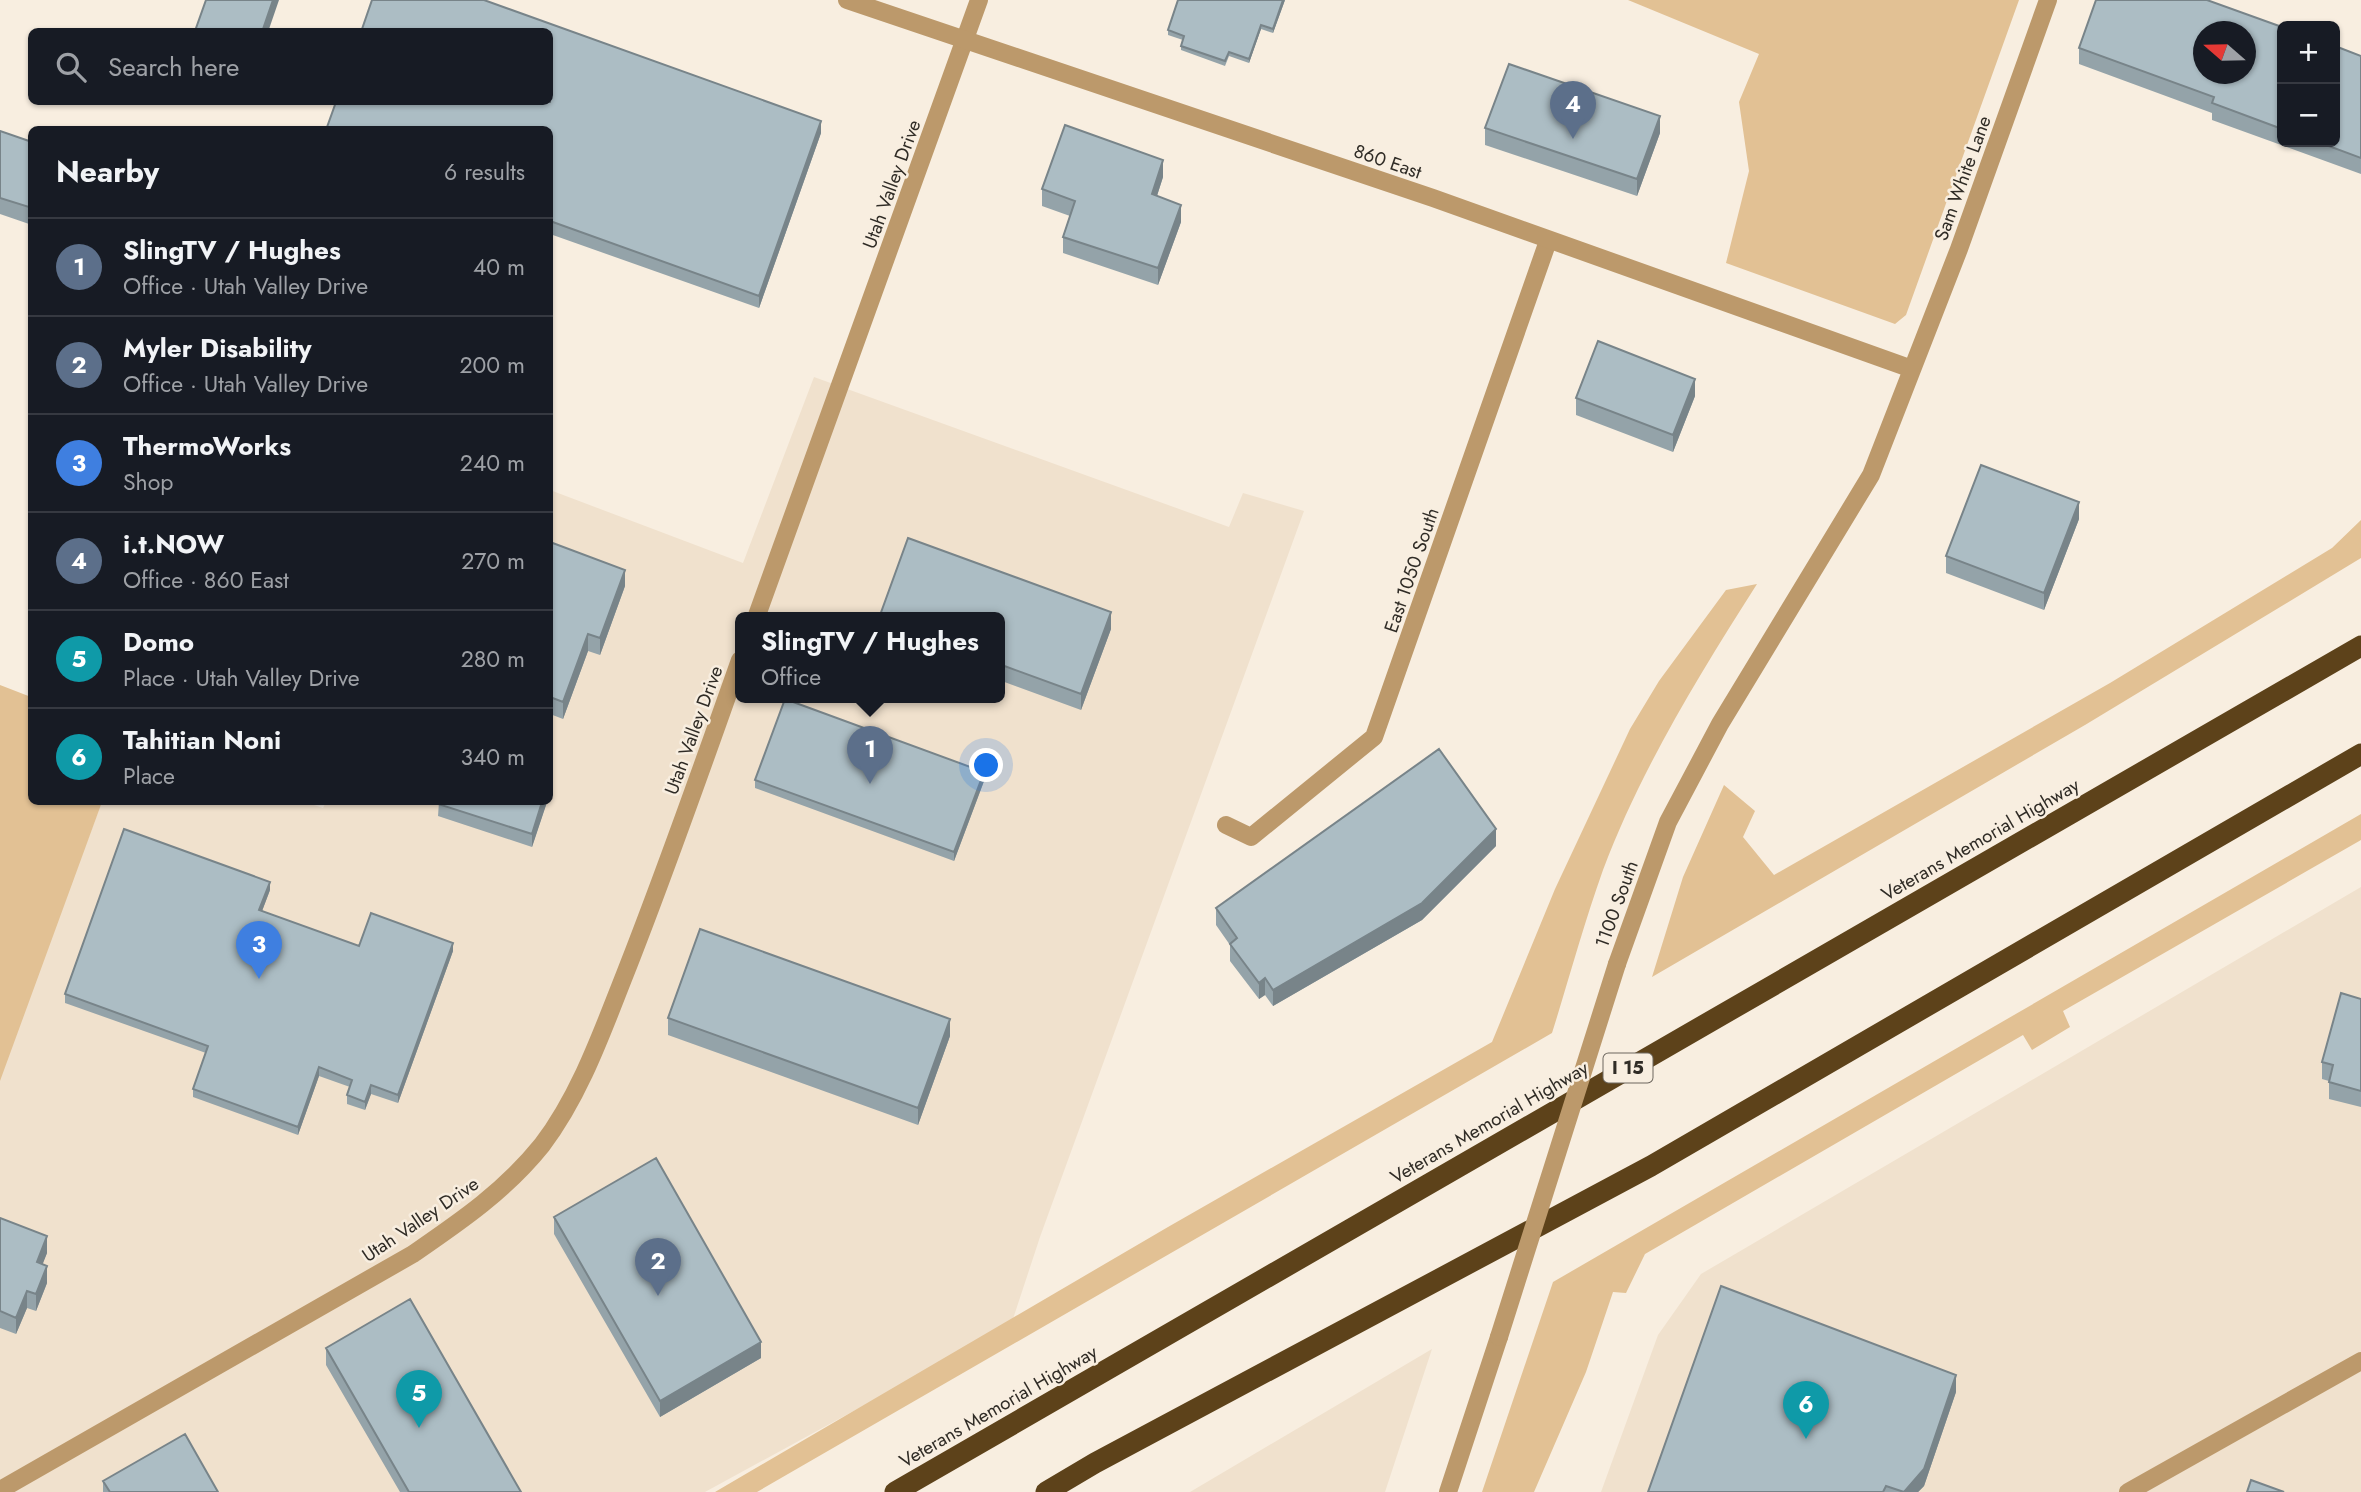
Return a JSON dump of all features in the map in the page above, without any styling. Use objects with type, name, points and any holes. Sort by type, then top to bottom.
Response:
[{"type":"highway","name":"Veterans Memorial Highway","points":[[895,1492],[2361,646]]},
{"type":"highway","points":[[1046,1492],[1095,1463],[1651,1166],[2361,754]]},
{"type":"street","name":"860 East","points":[[847,0],[1433,198],[1912,369]]},
{"type":"street","name":"Utah Valley Drive","points":[[758,612],[979,0]]},
{"type":"street","name":"Sam White Lane","points":[[1912,369],[1959,249],[2048,0]]},
{"type":"street","name":"East 1050 South","points":[[1226,825],[1251,837],[1374,737],[1548,241]]},
{"type":"street","name":"1100 South","points":[[1448,1492],[1617,964],[1668,821],[1720,723],[1871,475],[1912,369]]},
{"type":"street","name":"Utah Valley Drive","points":[[0,1490],[413,1254],[475,1212],[522,1168],[563,1111],[596,1046],[649,914],[735,674]]},
{"type":"street","points":[[2128,1492],[2361,1361]]},
{"type":"shaded area","points":[[1628,0],[2019,0],[1906,315],[1895,324],[1726,263],[1749,171],[1739,102],[1759,54]]},
{"type":"shaded area","points":[[814,377],[1229,527],[1243,493],[1304,511],[1040,1237],[1011,1325],[705,1492],[0,1492],[0,1072],[101,805],[314,805],[323,808],[324,805],[553,805],[553,491],[743,563]]},
{"type":"shaded area","points":[[2361,520],[2361,558],[2085,725],[1652,977],[1683,877],[1724,785],[1755,811],[1743,837],[1774,875],[2110,683],[2332,548]]},
{"type":"shaded area","points":[[1757,584],[1653,759],[1618,832],[1603,870],[1552,1033],[757,1492],[715,1492],[1168,1227],[1492,1042],[1555,889],[1630,729],[1659,681],[1726,590]]},
{"type":"shaded area","points":[[0,685],[28,696],[28,805],[101,805],[0,1081]]},
{"type":"shaded area","points":[[2361,814],[2361,840],[2063,1011],[2070,1027],[2032,1050],[2023,1035],[1645,1254],[1626,1293],[1613,1292],[1586,1372],[1534,1492],[1482,1492],[1553,1282]]},
{"type":"shaded area","points":[[2361,887],[2361,1492],[1601,1492],[1658,1335],[1701,1274]]},
{"type":"shaded area","points":[[1432,1349],[1385,1492],[1190,1492]]},
{"type":"building","points":[[206,0],[273,0],[263,28],[196,28]]},
{"type":"building","points":[[372,0],[484,0],[821,121],[759,296],[553,222],[553,126],[327,126],[335,105],[553,105],[553,28],[362,28]]},
{"type":"building","points":[[1178,0],[1283,0],[1273,29],[1261,25],[1249,59],[1229,52],[1225,61],[1181,46],[1184,36],[1168,30]]},
{"type":"building","points":[[2096,0],[2207,0],[2277,25],[2277,127],[2212,103],[2214,97],[2079,48]]},
{"type":"building","points":[[2340,48],[2361,56],[2361,158],[2331,147],[2340,147]]},
{"type":"building","points":[[1509,64],[1660,116],[1637,179],[1485,128]]},
{"type":"building","points":[[1065,125],[1163,160],[1152,194],[1181,205],[1158,268],[1063,237],[1075,201],[1042,189]]},
{"type":"building","points":[[0,131],[28,141],[28,207],[0,198]]},
{"type":"building","points":[[1598,341],[1695,379],[1673,435],[1576,398]]},
{"type":"building","points":[[1981,465],[2079,502],[2044,593],[1946,556]]},
{"type":"building","points":[[908,538],[1111,612],[1081,694],[1005,666],[1005,612],[881,612]]},
{"type":"building","points":[[553,543],[625,570],[600,638],[588,634],[563,702],[553,698]]},
{"type":"building","points":[[784,703],[796,703],[984,772],[954,852],[755,780]]},
{"type":"building","points":[[1439,749],[1496,829],[1422,903],[1273,990],[1265,978],[1259,983],[1230,944],[1237,938],[1216,908]]},
{"type":"building","points":[[441,805],[541,805],[532,834]]},
{"type":"building","points":[[124,829],[270,882],[259,910],[359,946],[371,913],[453,943],[398,1095],[371,1085],[365,1102],[347,1095],[352,1080],[319,1067],[298,1127],[193,1089],[208,1046],[65,994]]},
{"type":"building","points":[[700,929],[950,1019],[918,1108],[668,1018]]},
{"type":"building","points":[[2341,993],[2361,999],[2361,1091],[2329,1082],[2333,1065],[2322,1062]]},
{"type":"building","points":[[656,1158],[761,1342],[660,1401],[554,1217]]},
{"type":"building","points":[[0,1218],[47,1236],[37,1262],[47,1266],[36,1294],[27,1291],[16,1318],[0,1311]]},
{"type":"building","points":[[1721,1286],[1956,1375],[1924,1469],[1904,1492],[1886,1486],[1883,1492],[1648,1492]]},
{"type":"building","points":[[410,1299],[521,1492],[409,1492],[326,1348]]},
{"type":"building","points":[[185,1434],[218,1492],[110,1492],[103,1481]]},
{"type":"building","points":[[2251,1480],[2284,1492],[2247,1492]]},
{"type":"place","name":"i.t.NOW","points":[[1573,139]]},
{"type":"place","name":"SlingTV / Hughes","points":[[870,784]]},
{"type":"place","name":"ThermoWorks","points":[[259,979]]},
{"type":"place","name":"Myler Disability","points":[[658,1296]]},
{"type":"place","name":"Domo","points":[[419,1428]]},
{"type":"place","name":"Tahitian Noni","points":[[1806,1439]]}]
